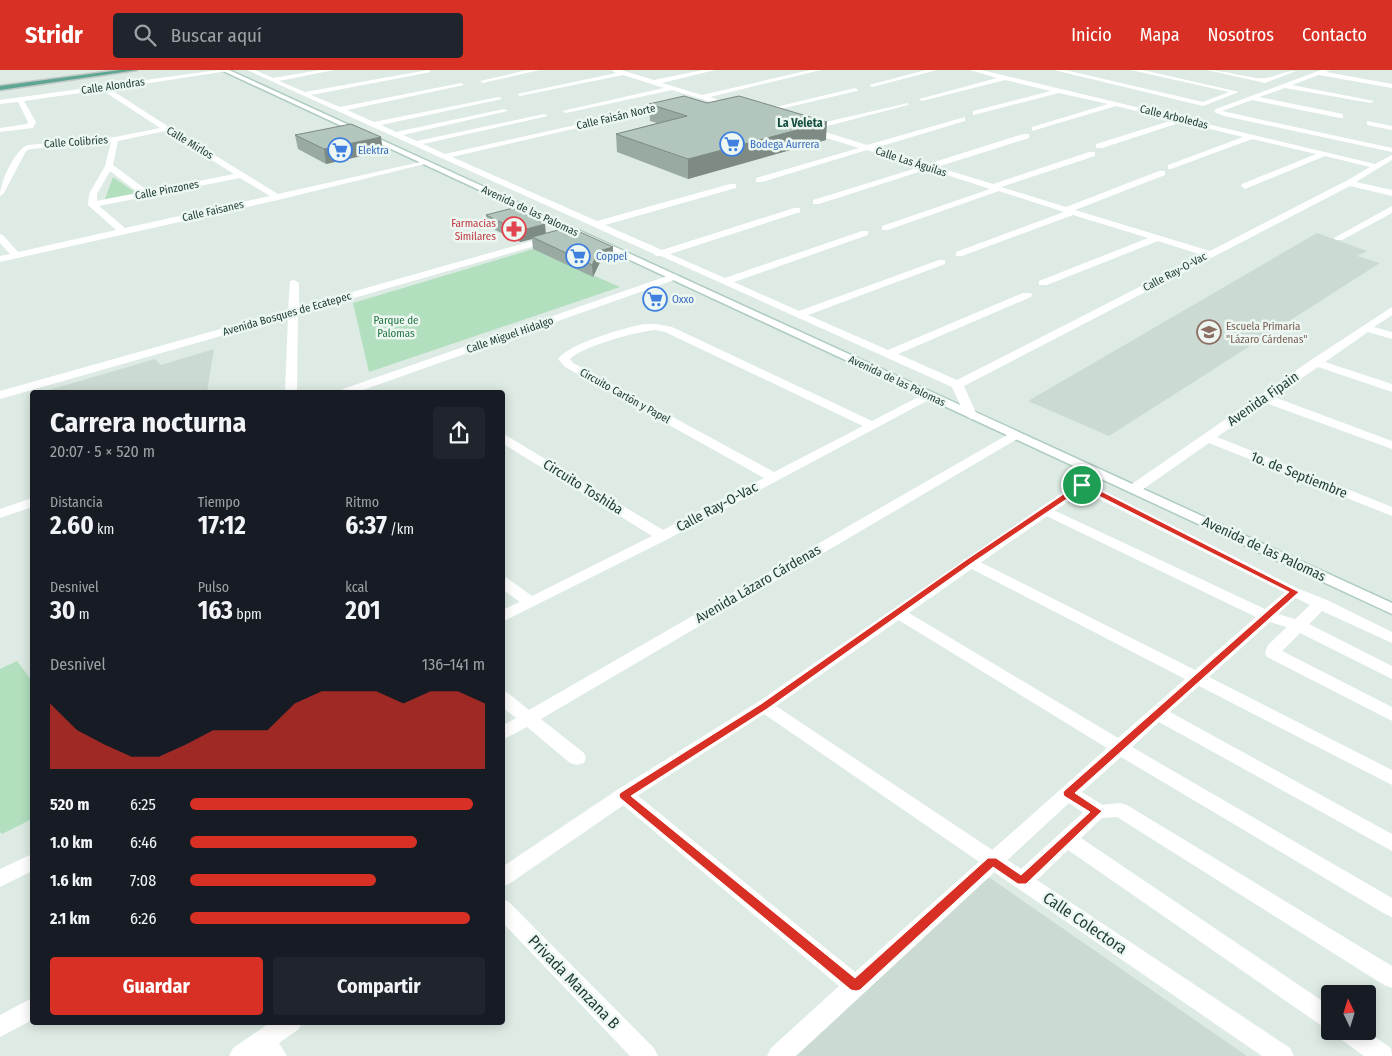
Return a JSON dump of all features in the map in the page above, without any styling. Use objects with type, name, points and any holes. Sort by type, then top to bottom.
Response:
[{"type":"main road","points":[[0,88],[134,70]]},
{"type":"street","name":"Avenida de las Palomas","points":[[225,70],[1392,609]]},
{"type":"street","name":"Calle Alondras","points":[[0,102],[225,70]]},
{"type":"street","name":"Avenida de las Palomas","points":[[250,70],[659,254],[957,385],[971,415]]},
{"type":"street","points":[[272,80],[331,70]]},
{"type":"street","points":[[483,81],[537,70]]},
{"type":"street","points":[[614,70],[772,119]]},
{"type":"street","points":[[654,82],[712,70]]},
{"type":"street","points":[[684,102],[818,70]]},
{"type":"street","points":[[872,85],[934,70]]},
{"type":"street","name":"Calle Arboledas","points":[[974,70],[1375,166]]},
{"type":"street","points":[[1057,70],[1203,104],[1236,92],[1134,70]]},
{"type":"street","points":[[1210,70],[1265,81],[1292,70]]},
{"type":"street","points":[[1327,70],[1218,110],[1218,112],[1392,150]]},
{"type":"street","points":[[304,94],[428,72]]},
{"type":"street","points":[[520,94],[623,73]]},
{"type":"street","points":[[1319,73],[1392,86]]},
{"type":"street","points":[[922,99],[1004,78]]},
{"type":"street","points":[[338,110],[461,85]]},
{"type":"street","points":[[1286,86],[1371,101]]},
{"type":"street","name":"Calle Mirlos","points":[[104,88],[166,129],[278,197]]},
{"type":"street","points":[[566,111],[673,88]]},
{"type":"street","points":[[755,114],[855,90]]},
{"type":"street","points":[[976,113],[1060,90]]},
{"type":"street","points":[[1253,98],[1340,116]]},
{"type":"street","points":[[0,130],[30,126],[32,122],[20,99]]},
{"type":"street","points":[[372,125],[499,99]]},
{"type":"street","name":"Calle Faisán Norte","points":[[443,157],[674,104]]},
{"type":"street","points":[[807,130],[906,104]]},
{"type":"street","points":[[1035,129],[1118,104]]},
{"type":"street","points":[[395,135],[504,112]]},
{"type":"street","points":[[415,144],[544,116]]},
{"type":"street","points":[[759,180],[962,119]]},
{"type":"street","points":[[1099,146],[1182,119]]},
{"type":"street","points":[[1370,123],[1392,128]]},
{"type":"street","name":"Calle Las Águilas","points":[[798,127],[1209,254]]},
{"type":"street","name":"Calle Colibríes","points":[[0,193],[23,150],[38,145],[115,139],[166,129]]},
{"type":"street","points":[[816,202],[1026,136]]},
{"type":"street","points":[[1171,167],[1252,136]]},
{"type":"street","name":"Calle Colibríes","points":[[92,205],[93,194],[109,166],[115,139]]},
{"type":"street","points":[[885,228],[1092,154]]},
{"type":"street","points":[[1245,186],[1324,154]]},
{"type":"street","name":"Calle Ray-O-Vac","points":[[957,385],[1349,183],[1392,157]]},
{"type":"street","name":"Calle Faisanes","points":[[0,259],[425,163]]},
{"type":"street","name":"Calle Colibríes","points":[[109,166],[146,194]]},
{"type":"street","points":[[959,254],[1162,173]]},
{"type":"street","name":"Calle Pinzones","points":[[92,205],[242,175]]},
{"type":"street","points":[[1349,183],[1392,193]]},
{"type":"street","points":[[595,225],[733,186]]},
{"type":"street","points":[[92,205],[124,231]]},
{"type":"street","points":[[1339,238],[1392,209]]},
{"type":"street","points":[[659,254],[798,210]]},
{"type":"street","name":"Avenida Bosques de Ecatepec","points":[[0,395],[574,232]]},
{"type":"street","points":[[723,282],[865,234]]},
{"type":"street","points":[[0,237],[16,255]]},
{"type":"street","points":[[1043,283],[1157,238]]},
{"type":"street","points":[[798,315],[942,262]]},
{"type":"street","name":"Calle Miguel Hidalgo","points":[[353,390],[673,277]]},
{"type":"street","points":[[291,390],[294,283]]},
{"type":"street","points":[[887,355],[1027,295]]},
{"type":"street","name":"Avenida Fipain","points":[[1134,489],[1392,310]]},
{"type":"street","name":"Circuito Cartón y Papel","points":[[773,477],[568,365],[564,359],[569,354],[642,326],[656,325],[668,328],[872,426]]},
{"type":"street","points":[[1366,328],[1392,336]]},
{"type":"street","points":[[1315,362],[1392,388]]},
{"type":"street","name":"Calle Ray-O-Vac","points":[[505,616],[663,536],[930,396]]},
{"type":"street","points":[[1264,398],[1392,445]]},
{"type":"street","name":"Avenida Lázaro Cárdenas","points":[[505,732],[1014,435]]},
{"type":"street","name":"1o. de Septiembre","points":[[1207,438],[1392,512]]},
{"type":"street","name":"Circuito Toshiba","points":[[505,439],[663,536]]},
{"type":"street","points":[[505,876],[624,795],[764,706],[969,562],[1100,473]]},
{"type":"street","name":"Avenida de las Palomas","points":[[1082,485],[1294,592],[1322,603],[1392,638]]},
{"type":"street","points":[[0,514],[30,503]]},
{"type":"street","points":[[1045,510],[1266,616],[1299,626],[1392,673]]},
{"type":"street","points":[[969,562],[1392,778]]},
{"type":"street","points":[[505,583],[531,603]]},
{"type":"street","points":[[779,1056],[992,861],[1294,592]]},
{"type":"street","points":[[1322,603],[1274,649],[1273,653],[1392,715]]},
{"type":"street","points":[[898,613],[1120,748],[1392,908]]},
{"type":"street","points":[[505,700],[577,758]]},
{"type":"street","name":"Calle Colectora","points":[[764,706],[1282,1056]]},
{"type":"street","points":[[1159,714],[1392,843]]},
{"type":"street","points":[[1068,793],[1097,811],[1120,810],[1392,978]]},
{"type":"street","points":[[624,795],[856,986]]},
{"type":"street","points":[[1022,881],[1097,811]]},
{"type":"street","points":[[1067,839],[1321,1014]]},
{"type":"street","points":[[0,879],[30,863]]},
{"type":"street","name":"Privada Manzana B","points":[[505,911],[646,1056]]},
{"type":"street","points":[[0,1027],[30,1009]]},
{"type":"street","points":[[241,1056],[269,1048],[288,1025]]},
{"type":"street","points":[[1360,1040],[1384,1056]]},
{"type":"shaded area","name":"Escuela Primaria \"Lázaro Cárdenas\"","points":[[1317,233],[1367,251],[1357,256],[1380,263],[1109,436],[1028,401]]},
{"type":"shaded area","points":[[214,349],[207,390],[49,390],[155,359],[161,365]]},
{"type":"shaded area","points":[[980,871],[1247,1056],[779,1056]]},
{"type":"green space","points":[[113,177],[136,193],[105,199]]},
{"type":"green space","name":"Parque de Palomas","points":[[533,249],[620,287],[369,372],[353,303]]},
{"type":"green space","points":[[17,661],[30,678],[30,820],[2,834],[0,832],[0,669]]},
{"type":"building","points":[[684,96],[707,103],[739,96],[827,122],[688,159],[616,134],[687,116],[649,104]]},
{"type":"building","points":[[351,124],[381,137],[324,149],[295,135]]},
{"type":"building","points":[[513,208],[545,224],[519,231],[486,215]]},
{"type":"building","points":[[558,230],[567,235],[578,231],[613,247],[599,251],[592,265],[532,237]]},
{"type":"place","name":"Bodega Aurrera","points":[[732,144]]},
{"type":"place","name":"Elektra","points":[[340,150]]},
{"type":"place","name":"Farmacias Similares","points":[[514,229]]},
{"type":"place","name":"Coppel","points":[[578,256]]},
{"type":"place","name":"Oxxo","points":[[655,299]]},
{"type":"place","name":"Escuela Primaria \"Lázaro Cárdenas\"","points":[[1209,332]]},
{"type":"district","name":"La Veleta","points":[[800,123]]},
{"type":"route","points":[[1082,485],[1294,592],[1068,793],[1097,811],[1022,881],[992,861],[856,986],[624,795],[764,706],[1082,485]]}]
